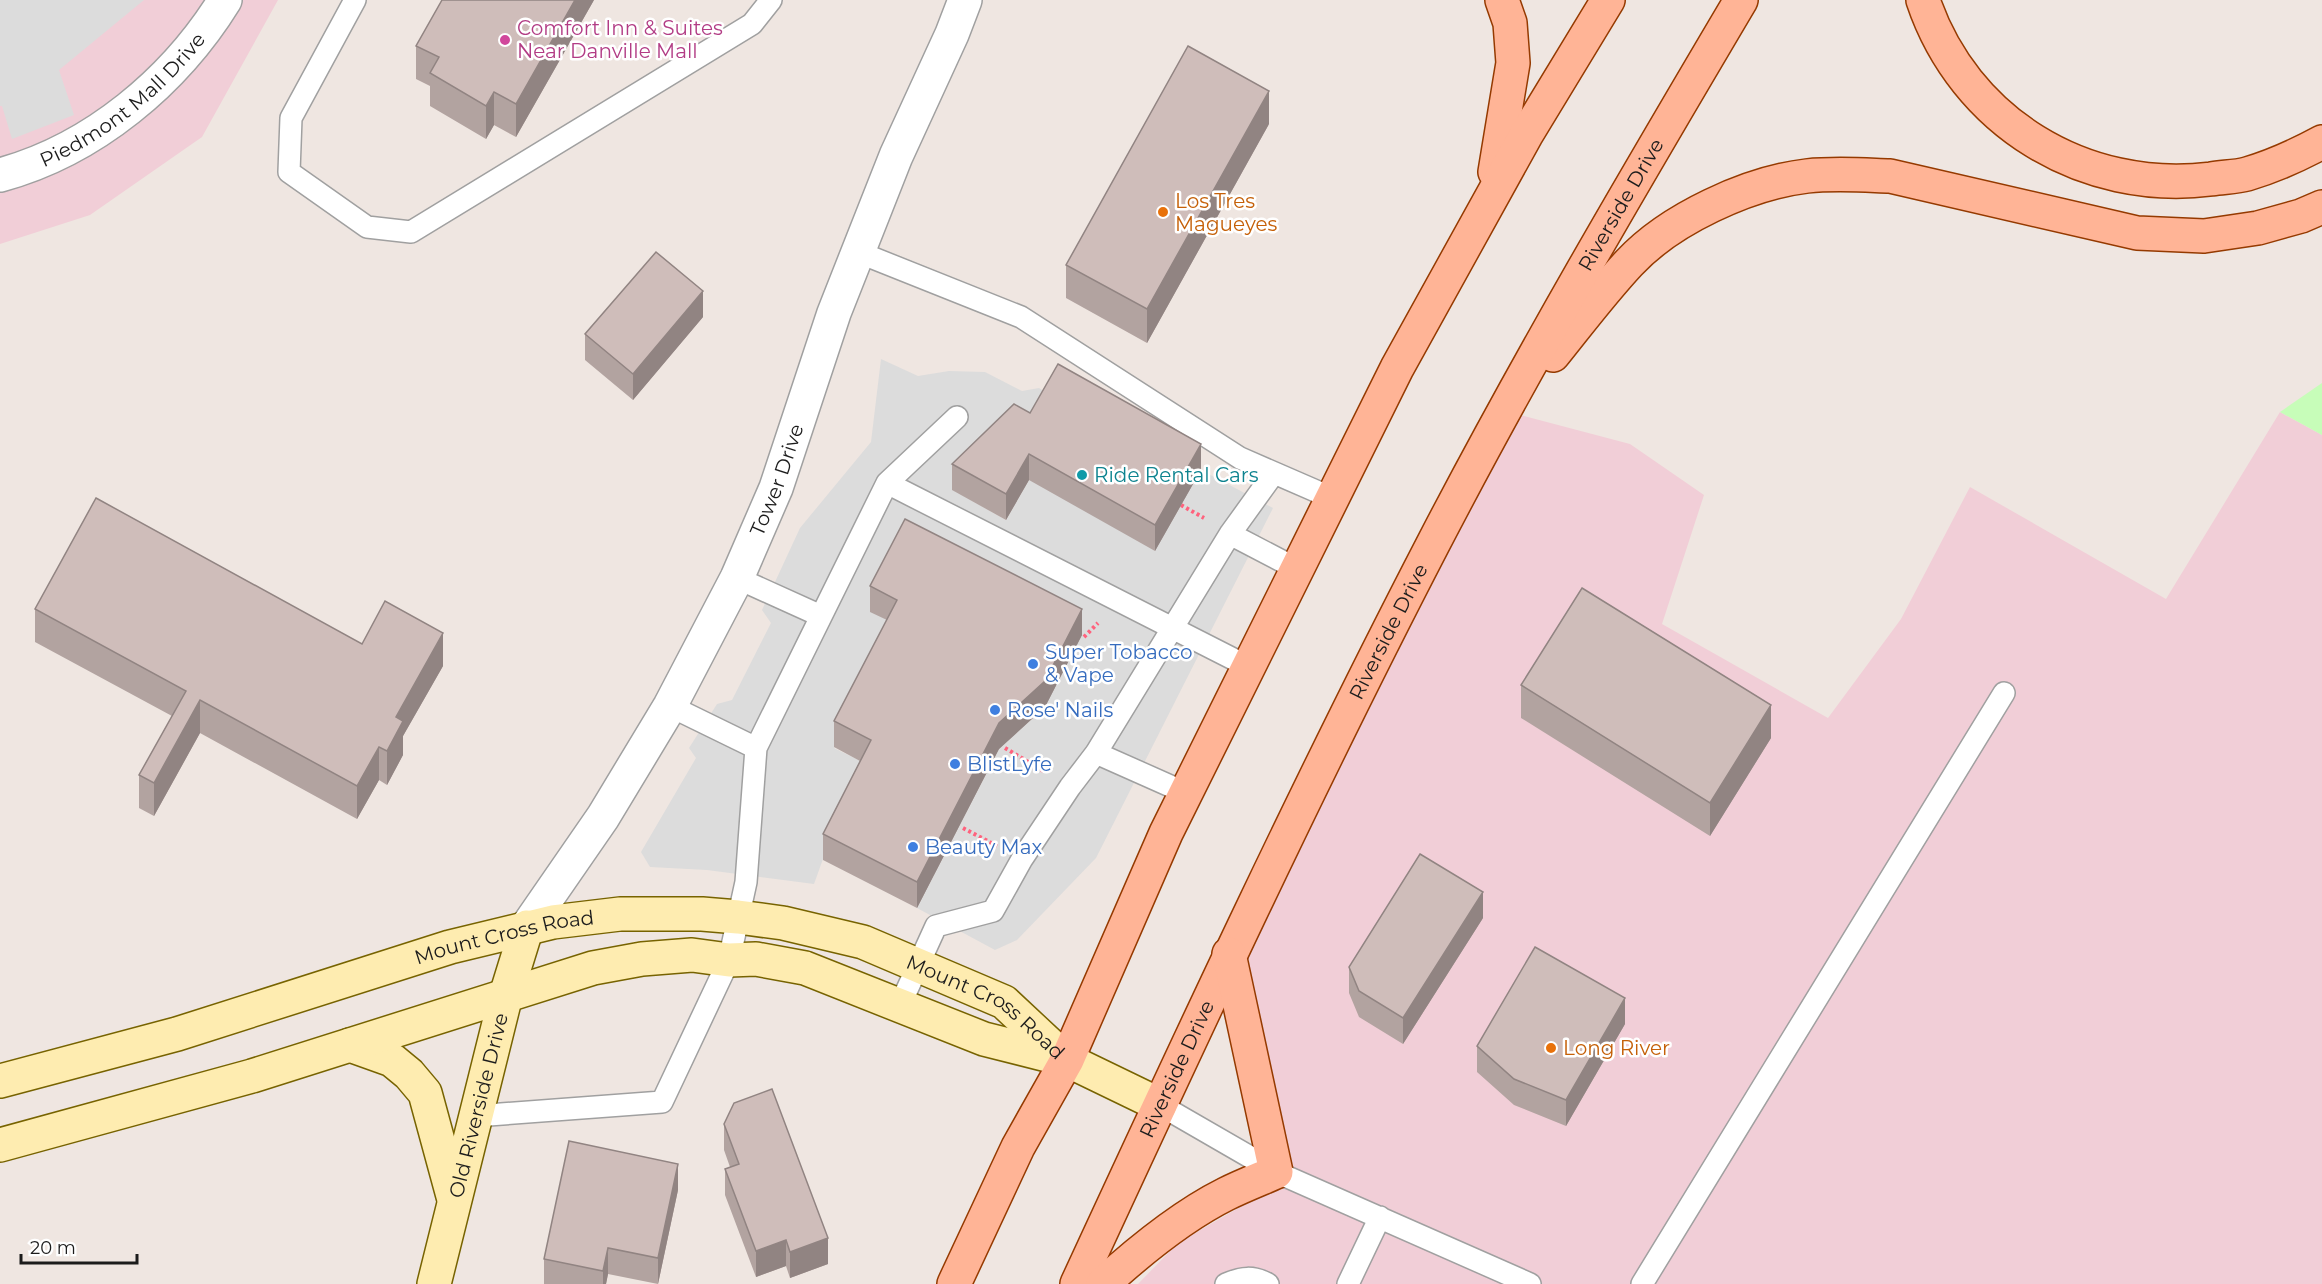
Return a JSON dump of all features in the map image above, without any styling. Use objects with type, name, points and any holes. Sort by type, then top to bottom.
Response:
[{"type":"main road","points":[[1492,196],[1513,63],[1510,23],[1502,0]]},
{"type":"main road","points":[[954,1284],[1018,1147],[1067,1060],[1166,833],[1397,368],[1526,135],[1608,0]]},
{"type":"main road","name":"Riverside Drive","points":[[1077,1284],[1229,954],[1434,543],[1598,243],[1741,0]]},
{"type":"main road","points":[[1923,0],[1931,24],[1955,67],[1986,104],[2024,135],[2076,163],[2133,178],[2184,182],[2245,174],[2293,158],[2322,142]]},
{"type":"main road","points":[[1505,411],[1630,261],[1662,235],[1707,207],[1745,190],[1806,176],[1848,174],[1890,176],[2138,233],[2204,236],[2258,228],[2301,216],[2322,207]]},
{"type":"main road","name":"Mount Cross Road","points":[[0,1081],[177,1034],[450,947],[527,927],[620,914],[702,914],[738,917],[783,923],[863,942],[1004,1002],[1067,1060]]},
{"type":"main road","name":"Old Riverside Drive","points":[[434,1284],[506,995],[527,927]]},
{"type":"main road","points":[[1103,1284],[1189,1217],[1224,1195],[1276,1172],[1229,954]]},
{"type":"main road","name":"Mount Cross Road","points":[[0,1145],[252,1076],[592,968],[642,959],[692,956],[729,960],[756,959],[805,968],[984,1040],[1067,1060]]},
{"type":"main road","points":[[350,1045],[392,1060],[409,1074],[425,1093],[451,1211]]},
{"type":"main road","points":[[1067,1060],[1160,1105]]},
{"type":"street","name":"Piedmont Mall Drive","points":[[0,175],[64,149],[122,114],[173,68],[225,0]]},
{"type":"street","name":"Tower Drive","points":[[527,927],[603,817],[670,706],[737,578],[776,488],[834,313],[858,252],[896,156],[952,34],[965,0]]},
{"type":"lane","points":[[355,0],[291,118],[289,172],[366,227],[411,232],[752,24],[771,0]]},
{"type":"lane","points":[[858,252],[1022,317],[1240,458],[1332,498]]},
{"type":"lane","points":[[475,1116],[662,1102],[729,960],[746,882],[756,748],[887,483],[957,417]]},
{"type":"lane","points":[[900,1005],[936,926],[993,911],[1022,859],[1070,787],[1096,753],[1230,534],[1274,473]]},
{"type":"lane","points":[[887,483],[1248,667]]},
{"type":"lane","points":[[1230,534],[1297,569]]},
{"type":"lane","points":[[737,578],[821,616]]},
{"type":"lane","points":[[1642,1284],[2004,693]]},
{"type":"lane","points":[[670,706],[756,748]]},
{"type":"lane","points":[[1096,753],[1186,793]]},
{"type":"lane","points":[[1160,1105],[1276,1172],[1530,1284]]},
{"type":"lane","points":[[1348,1284],[1380,1217]]},
{"type":"lane","points":[[1226,1284],[1237,1279],[1256,1277],[1268,1284]]},
{"type":"path","points":[[1005,748],[1070,787]]},
{"type":"shaded area","points":[[0,0],[278,0],[202,137],[90,215],[0,244]]},
{"type":"shaded area","points":[[0,0],[144,0],[59,70],[74,115],[12,139],[2,106],[0,106]]},
{"type":"shaded area","points":[[881,359],[918,376],[949,371],[985,372],[1022,391],[1039,388],[1054,398],[953,490],[1006,520],[1029,480],[1201,470],[1273,508],[1096,858],[1017,940],[995,950],[917,908],[999,749],[1045,707],[897,626],[834,748],[871,766],[823,859],[814,884],[707,870],[650,867],[641,852],[696,758],[689,748],[717,704],[732,700],[771,623],[762,610],[800,528],[871,442]]},
{"type":"shaded area","points":[[1505,411],[1630,444],[1704,495],[1662,624],[1828,718],[1901,619],[1970,487],[2166,599],[2280,412],[2322,435],[2322,1284],[1138,1284],[1178,1243],[1247,1203],[1263,1125],[1229,954]]},
{"type":"green space","points":[[2322,383],[2322,435],[2280,412]]},
{"type":"building","name":"Comfort Inn & Suites Near Danville Mall","points":[[442,0],[575,0],[516,104],[494,92],[486,106],[430,73],[439,57],[416,46]]},
{"type":"building","points":[[1188,46],[1269,91],[1147,309],[1066,265]]},
{"type":"building","points":[[656,252],[703,291],[633,374],[585,334]]},
{"type":"building","name":"Ride Rental Cars","points":[[1058,364],[1201,444],[1155,525],[1029,454],[1006,494],[952,464],[1014,404],[1030,413]]},
{"type":"building","points":[[96,498],[362,644],[385,601],[443,633],[396,717],[403,721],[387,751],[379,747],[357,786],[200,700],[154,783],[139,775],[186,691],[35,609]]},
{"type":"building","points":[[905,519],[1082,609],[1045,681],[999,723],[917,882],[823,834],[871,740],[834,721],[897,600],[870,586]]},
{"type":"building","points":[[1582,588],[1771,705],[1710,803],[1521,685]]},
{"type":"building","points":[[1420,854],[1483,892],[1403,1018],[1359,991],[1349,967]]},
{"type":"building","name":"Long River","points":[[1535,947],[1625,998],[1566,1100],[1514,1079],[1477,1046]]},
{"type":"building","points":[[772,1089],[828,1238],[790,1252],[786,1240],[756,1251],[725,1169],[739,1164],[724,1124],[734,1103]]},
{"type":"building","points":[[569,1141],[678,1164],[658,1258],[608,1248],[603,1271],[544,1259]]},
{"type":"place","name":"Comfort Inn & Suites Near Danville Mall","points":[[505,40]]},
{"type":"place","name":"Los Tres Magueyes","points":[[1163,212]]},
{"type":"place","name":"Ride Rental Cars","points":[[1082,475]]},
{"type":"place","name":"Super Tobacco & Vape","points":[[1033,664]]},
{"type":"place","name":"Rose' Nails","points":[[995,710]]},
{"type":"place","name":"BlistLyfe","points":[[955,764]]},
{"type":"place","name":"Beauty Max","points":[[913,847]]},
{"type":"place","name":"Long River","points":[[1551,1048]]}]
